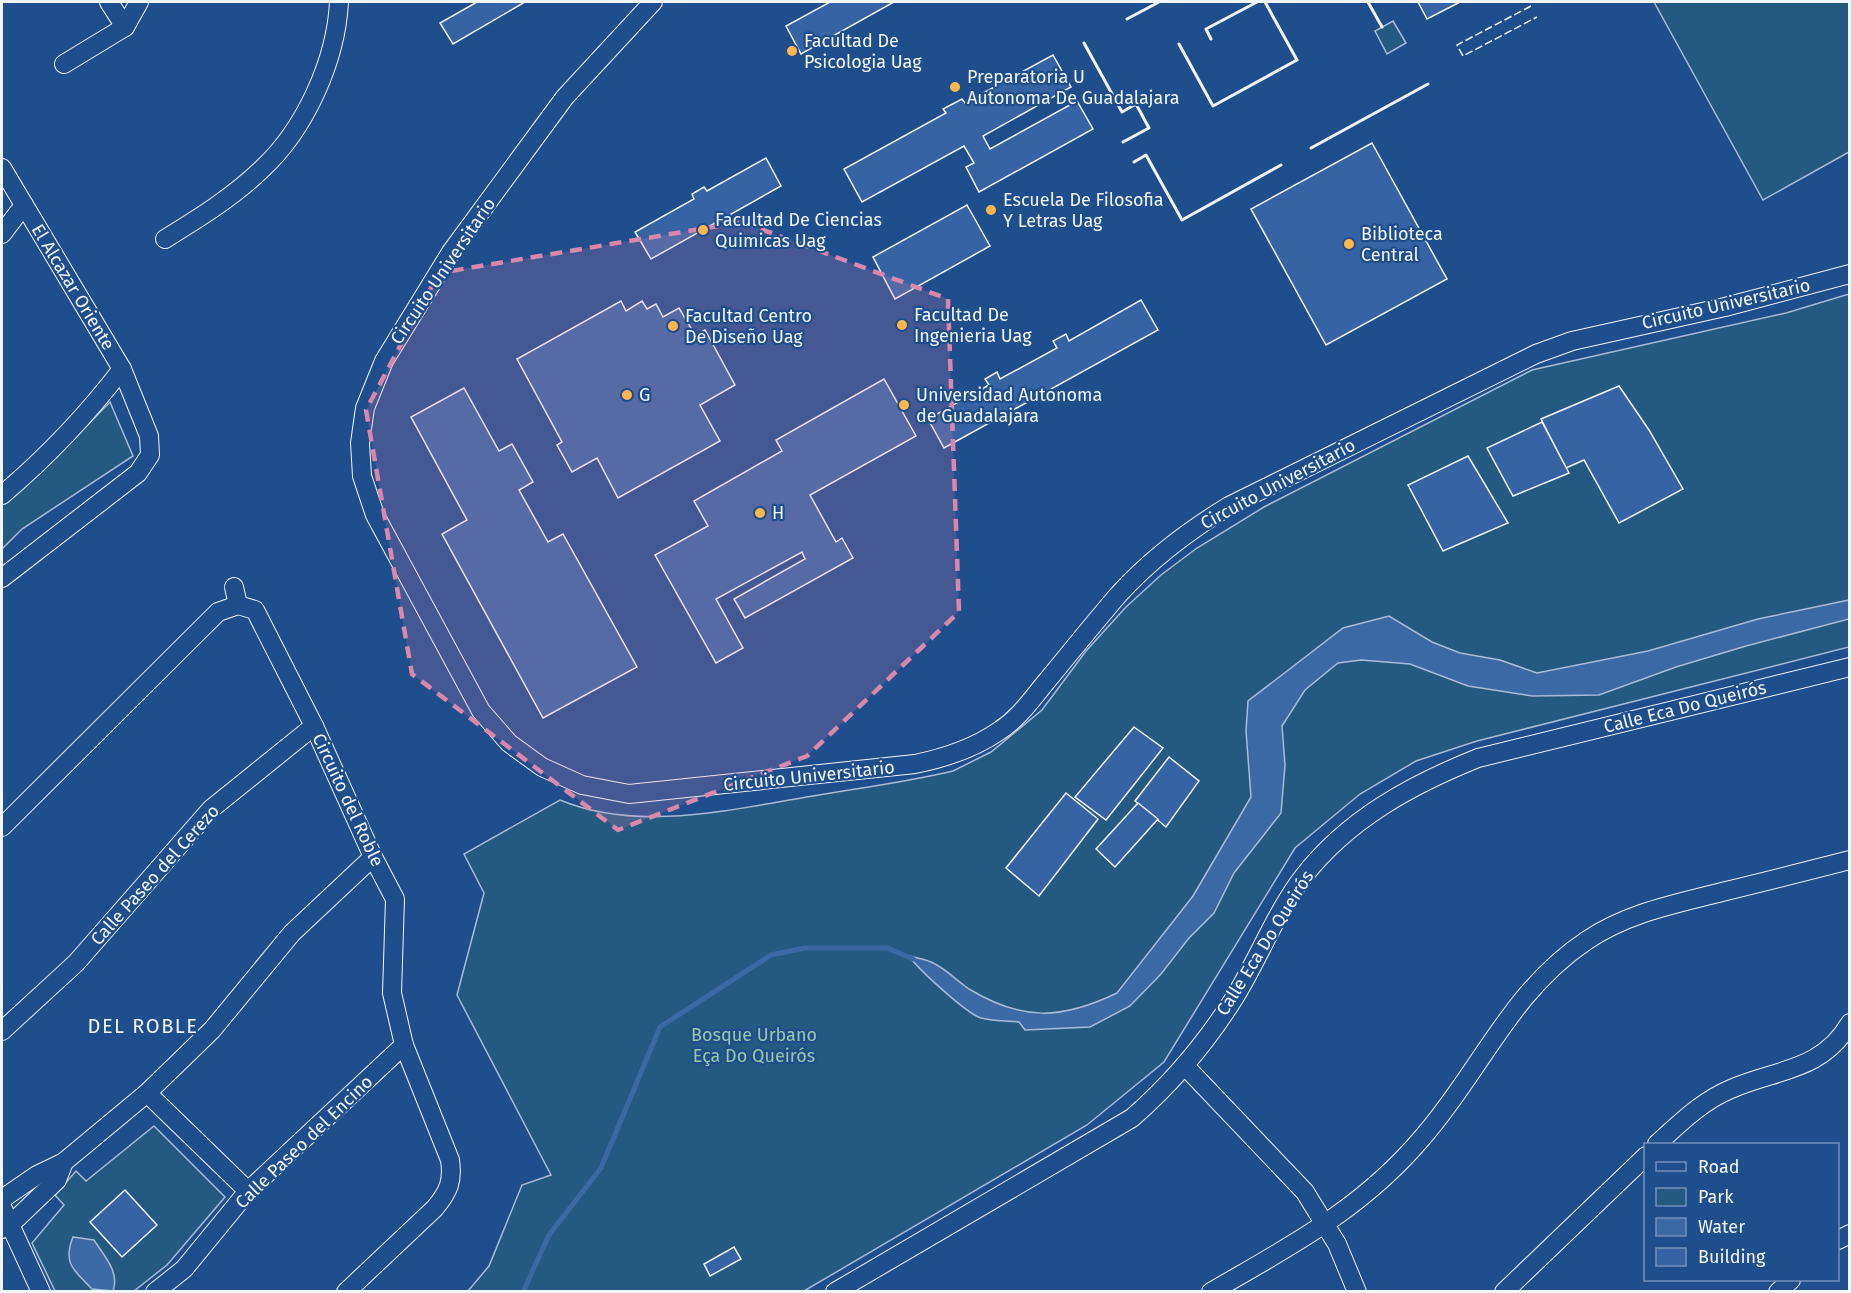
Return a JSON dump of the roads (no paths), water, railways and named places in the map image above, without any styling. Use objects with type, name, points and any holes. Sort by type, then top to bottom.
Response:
[{"type":"street","points":[[110,2],[125,27]]},
{"type":"street","points":[[64,64],[125,27],[139,2]]},
{"type":"street","points":[[165,239],[220,204],[264,168],[301,122],[324,71],[338,19],[339,2]]},
{"type":"street","name":"Circuito Universitario","points":[[653,2],[565,97],[446,261],[384,362],[364,408],[360,443],[362,476],[375,515],[481,711],[509,743],[542,767],[582,785],[629,794],[915,764],[944,758],[971,747],[1007,725],[1028,706],[1114,600],[1152,562],[1188,531],[1229,506],[1536,354],[1572,341],[1747,302],[1850,274]]},
{"type":"street","name":"El Alcazar Oriente","points":[[2,168],[122,369],[149,436],[150,455],[138,473],[2,578]]},
{"type":"street","name":"El Alcazar Oriente","points":[[2,234],[24,205]]},
{"type":"street","name":"El Alcazar Oriente","points":[[2,495],[41,462],[72,430],[122,369]]},
{"type":"street","name":"Circuito del Roble","points":[[2,827],[236,596],[255,609],[314,726],[373,857],[395,899],[392,993],[404,1045],[450,1160],[453,1179],[447,1193],[435,1208],[346,1292]]},
{"type":"street","name":"Calle Eca Do Queirós","points":[[835,1292],[1132,1118],[1162,1092],[1185,1066],[1233,1001],[1302,879],[1351,828],[1408,789],[1478,758],[1850,667]]},
{"type":"street","name":"Calle Paseo del Cerezo","points":[[2,1031],[76,963],[211,809],[314,726]]},
{"type":"street","points":[[2,1199],[37,1174],[64,1162],[147,1093],[212,1030],[292,933],[373,857]]},
{"type":"street","points":[[1210,1292],[1327,1225],[1396,1167],[1456,1097],[1503,1022],[1528,990],[1587,940],[1619,922],[1657,908],[1850,860]]},
{"type":"street","points":[[1658,1143],[1707,1101],[1731,1088],[1814,1060],[1829,1050],[1850,1023]]},
{"type":"street","name":"Calle Paseo del Encino","points":[[155,1292],[184,1269],[248,1191],[404,1045]]},
{"type":"street","points":[[1185,1066],[1294,1179],[1327,1225],[1357,1292]]},
{"type":"street","points":[[147,1093],[248,1191]]},
{"type":"street","points":[[1504,1292],[1644,1158]]},
{"type":"street","points":[[6,1227],[57,1180],[64,1162]]},
{"type":"street","points":[[2,1207],[6,1227],[41,1292]]},
{"type":"street","points":[[1778,1292],[1790,1281]]},
{"type":"water","points":[[1849,600],[1849,619],[1676,667],[1599,695],[1532,696],[1468,686],[1410,664],[1361,660],[1338,663],[1305,690],[1282,726],[1285,765],[1281,813],[1234,873],[1214,913],[1130,1006],[1090,1027],[1025,1030],[1019,1022],[981,1018],[943,990],[909,956],[932,962],[969,989],[988,999],[1024,1011],[1060,1012],[1097,1002],[1117,993],[1193,896],[1251,797],[1246,731],[1248,701],[1343,628],[1389,616],[1432,642],[1460,653],[1500,660],[1537,673],[1648,651],[1758,619]]},
{"type":"water","points":[[73,1237],[94,1240],[113,1271],[115,1284],[113,1291],[92,1289],[76,1272],[69,1254]]},
{"type":"waterway","points":[[523,1292],[549,1235],[601,1168],[660,1027],[771,955],[805,948],[887,948],[913,959]]},
{"type":"place","name":"Facultad De Psicologia Uag","points":[[792,51]]},
{"type":"place","name":"Preparatoria U Autonoma De Guadalajara","points":[[955,87]]},
{"type":"place","name":"Escuela De Filosofia Y Letras Uag","points":[[991,210]]},
{"type":"place","name":"Facultad De Ciencias Quimicas Uag","points":[[703,230]]},
{"type":"place","name":"Biblioteca Central","points":[[1349,244]]},
{"type":"place","name":"Facultad De Ingenieria Uag","points":[[902,325]]},
{"type":"place","name":"Facultad Centro De Diseño Uag","points":[[673,326]]},
{"type":"place","name":"G","points":[[627,395]]},
{"type":"place","name":"Universidad Autonoma de Guadalajara","points":[[904,405]]},
{"type":"place","name":"H","points":[[760,513]]},
{"type":"district","name":"DEL ROBLE","points":[[143,1026]]},
{"type":"park label","name":"Bosque Urbano Eça Do Queirós","points":[[754,1045]]}]
